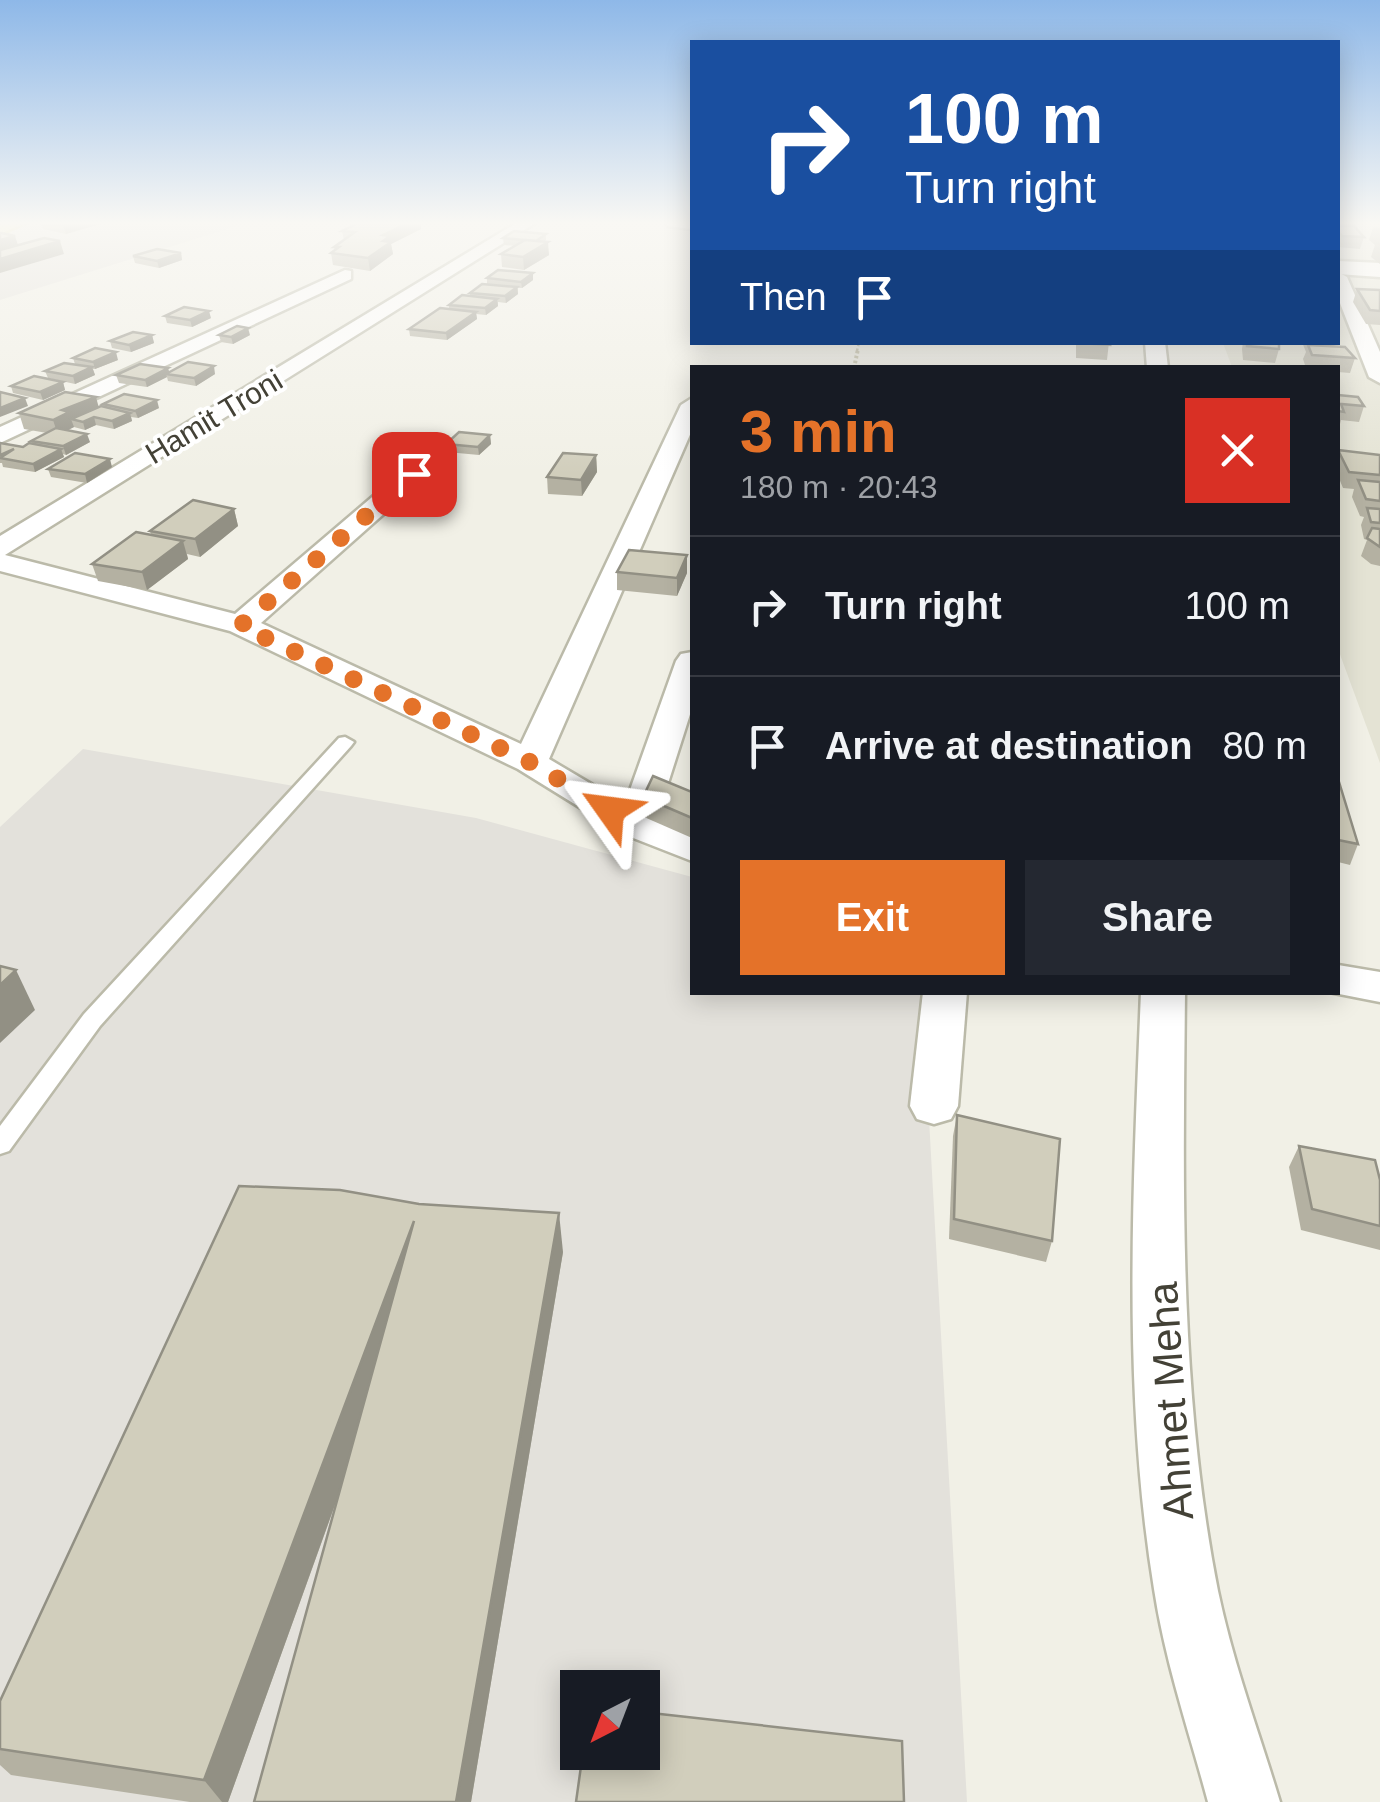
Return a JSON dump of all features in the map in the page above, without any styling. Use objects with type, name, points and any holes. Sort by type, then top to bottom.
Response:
[{"type":"street","points":[[0,436],[278,306]]},
{"type":"street","name":"Hamit Troni","points":[[0,548],[393,306]]},
{"type":"street","points":[[1350,306],[1380,377]]},
{"type":"street","points":[[530,762],[690,408]]},
{"type":"street","points":[[240,626],[414,474]]},
{"type":"street","points":[[13,510],[38,498]]},
{"type":"street","points":[[0,562],[240,626],[530,762],[636,826],[690,848]]},
{"type":"street","points":[[636,826],[690,667]]},
{"type":"street","points":[[1340,980],[1380,987]]},
{"type":"street","points":[[934,1106],[945,995]]},
{"type":"street","name":"Ahmet Meha","points":[[1163,995],[1160,1380],[1186,1591],[1244,1802]]},
{"type":"lane","points":[[0,1144],[92,1020],[345,742]]},
{"type":"shaded area","points":[[1340,306],[1380,306],[1380,763],[1340,654],[1340,365],[1231,365],[1224,345],[1340,345]]},
{"type":"shaded area","points":[[83,749],[476,818],[690,876],[690,995],[922,995],[967,1802],[0,1802],[0,827]]},
{"type":"building","points":[[184,307],[209,311],[190,320],[165,316]]},
{"type":"building","points":[[440,308],[476,312],[446,333],[409,329]]},
{"type":"building","points":[[237,326],[248,328],[231,337],[219,335]]},
{"type":"building","points":[[133,332],[152,335],[129,345],[110,341]]},
{"type":"building","points":[[1279,345],[1279,349],[1247,346]]},
{"type":"building","points":[[1308,345],[1345,347],[1355,358],[1312,355]]},
{"type":"building","points":[[95,348],[116,352],[93,362],[73,358]]},
{"type":"building","points":[[188,362],[214,366],[194,378],[166,374]]},
{"type":"building","points":[[64,363],[92,367],[73,376],[45,371]]},
{"type":"building","points":[[140,364],[168,368],[145,380],[116,375]]},
{"type":"building","points":[[34,376],[63,382],[40,392],[11,386]]},
{"type":"building","points":[[0,392],[25,398],[0,408]]},
{"type":"building","points":[[65,392],[96,397],[62,410],[69,412],[53,420],[19,413]]},
{"type":"building","points":[[124,394],[157,400],[135,411],[103,404]]},
{"type":"building","points":[[1340,395],[1358,397],[1364,406],[1341,404],[1344,412],[1340,411]]},
{"type":"building","points":[[101,406],[130,413],[112,421],[94,417],[83,422],[71,419]]},
{"type":"building","points":[[56,428],[87,434],[63,446],[31,441]]},
{"type":"building","points":[[459,432],[490,435],[478,447],[446,444]]},
{"type":"building","points":[[0,443],[61,449],[33,464],[0,458],[14,449],[0,455]]},
{"type":"building","points":[[1340,450],[1380,455],[1380,475],[1349,472]]},
{"type":"building","points":[[75,453],[110,459],[85,474],[48,469]]},
{"type":"building","points":[[563,453],[596,455],[581,480],[547,477]]},
{"type":"building","points":[[418,475],[451,479],[429,499],[395,495]]},
{"type":"building","points":[[1358,480],[1380,482],[1380,501],[1366,499]]},
{"type":"building","points":[[193,500],[234,509],[195,539],[150,531]]},
{"type":"building","points":[[1367,508],[1380,509],[1380,523],[1371,522]]},
{"type":"building","points":[[1372,528],[1380,529],[1380,547],[1367,538]]},
{"type":"building","points":[[136,532],[183,541],[142,572],[92,564]]},
{"type":"building","points":[[629,550],[687,555],[677,578],[617,572]]},
{"type":"building","points":[[653,776],[690,791],[690,817],[643,797]]},
{"type":"building","points":[[1340,785],[1358,844],[1340,840]]},
{"type":"building","points":[[0,966],[16,970],[0,985]]},
{"type":"building","points":[[957,1115],[1060,1139],[1052,1241],[954,1219]]},
{"type":"building","points":[[1299,1146],[1375,1160],[1380,1180],[1380,1226],[1312,1209]]},
{"type":"building","points":[[239,1186],[340,1190],[419,1204],[559,1213],[456,1802],[254,1802],[414,1221],[204,1780],[0,1749],[0,1701]]},
{"type":"building","points":[[660,1714],[902,1741],[904,1802],[576,1802],[580,1770],[660,1770]]},
{"type":"route","points":[[414,474],[240,626],[530,762],[610,810]]}]
